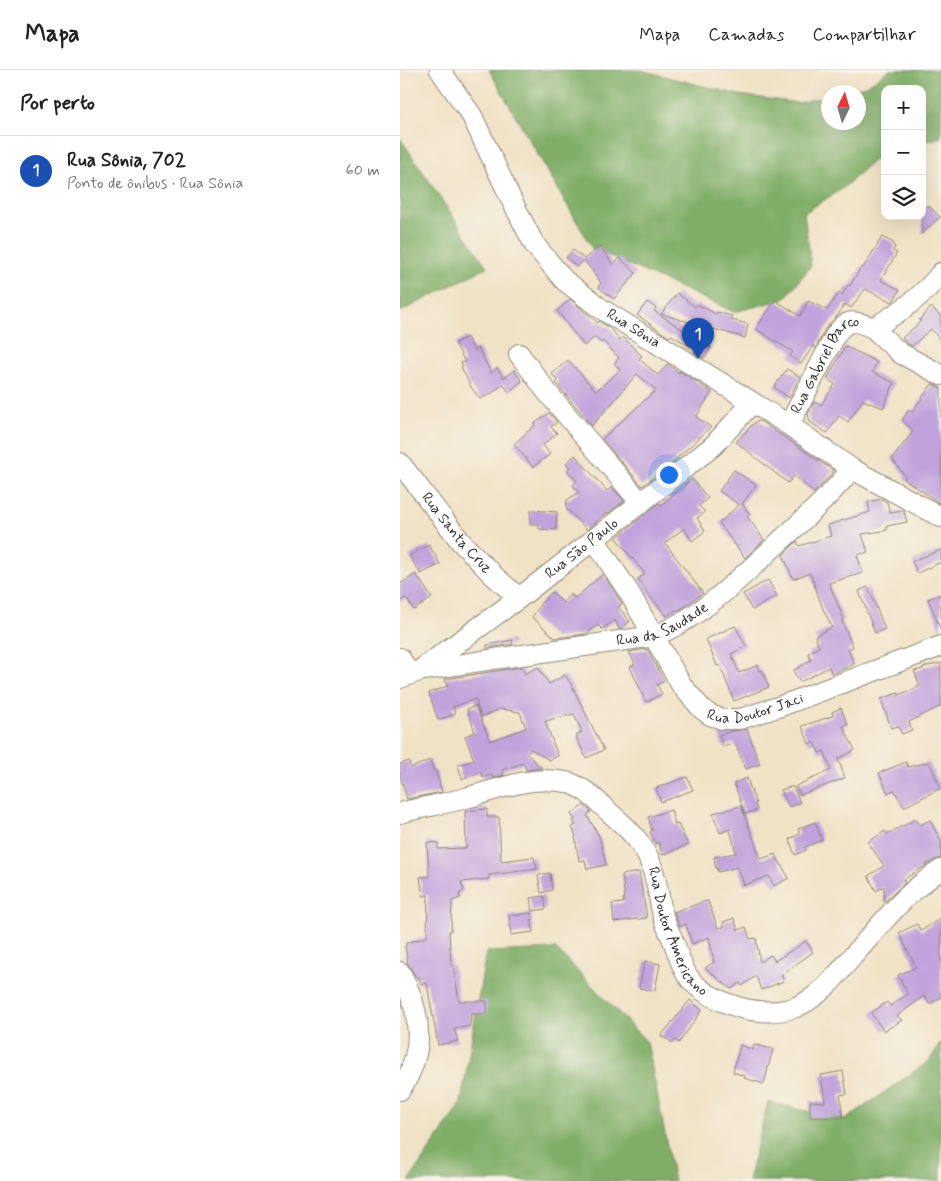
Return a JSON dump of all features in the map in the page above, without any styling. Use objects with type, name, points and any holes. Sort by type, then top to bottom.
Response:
[{"type":"street","name":"Rua Sônia","points":[[440,70],[472,116],[534,244],[564,280],[600,308],[789,425],[852,469],[941,517]]},
{"type":"street","name":"Rua Gabriel Barco","points":[[789,425],[840,328],[844,324],[850,322],[865,324],[873,328],[902,311],[920,297],[941,274]]},
{"type":"street","points":[[873,328],[900,353],[941,375]]},
{"type":"street","points":[[519,354],[547,392],[641,503]]},
{"type":"street","name":"Rua São Paulo","points":[[407,670],[519,598],[713,446],[752,403]]},
{"type":"street","name":"Rua Santa Cruz","points":[[400,462],[461,542],[493,575],[519,598]]},
{"type":"street","name":"Rua da Saudade","points":[[407,670],[654,636],[673,629],[720,595],[824,501],[852,469]]},
{"type":"street","name":"Rua Doutor Jaci","points":[[594,539],[630,594],[682,686],[695,702],[710,715],[731,720],[755,714],[941,646]]},
{"type":"street","name":"Rua Doutor Americano","points":[[400,813],[466,798],[521,782],[551,780],[567,782],[580,787],[594,797],[629,830],[648,855],[658,887],[663,918],[687,975],[706,993],[719,1001],[748,1010],[767,1012],[785,1010],[796,1007],[810,999],[832,980],[907,896],[941,870]]},
{"type":"street","points":[[400,972],[414,1006],[418,1034],[417,1057],[410,1076],[400,1090]]},
{"type":"green space","points":[[489,70],[640,70],[739,95],[798,103],[821,98],[821,130],[866,130],[866,86],[890,70],[941,70],[941,137],[926,142],[926,85],[881,85],[881,156],[876,158],[843,188],[804,213],[811,266],[784,299],[734,312],[592,248]]},
{"type":"green space","points":[[400,138],[487,267],[400,312]]},
{"type":"green space","points":[[556,949],[647,1042],[674,1181],[409,1181],[461,1103],[486,952]]},
{"type":"green space","points":[[941,1042],[941,1181],[748,1181],[768,1102],[845,1120],[929,1061]]},
{"type":"building","points":[[928,205],[940,217],[922,234],[922,220],[926,220],[926,207]]},
{"type":"building","points":[[882,237],[894,243],[893,251],[897,253],[881,280],[900,290],[892,302],[865,289],[851,308],[845,304],[825,329],[816,348],[813,346],[801,364],[790,356],[793,352],[756,329],[775,300],[800,316],[808,301],[827,310],[839,293],[842,295],[848,285],[850,286]]},
{"type":"building","points":[[600,246],[613,265],[620,258],[636,273],[614,299],[598,287],[601,283],[584,260],[577,267],[566,258],[573,250],[584,259]]},
{"type":"building","points":[[677,293],[695,307],[697,304],[716,314],[717,312],[732,316],[731,320],[748,324],[745,338],[661,314]]},
{"type":"building","points":[[570,299],[598,323],[599,321],[611,329],[620,340],[623,337],[642,356],[639,359],[658,375],[668,364],[679,373],[680,371],[712,392],[696,417],[711,427],[665,469],[663,468],[642,486],[602,439],[656,390],[637,374],[592,426],[556,383],[558,381],[552,374],[568,360],[596,391],[620,370],[614,363],[619,358],[603,341],[601,343],[595,337],[584,346],[557,311]]},
{"type":"building","points":[[647,302],[656,308],[654,311],[696,338],[690,346],[671,335],[669,337],[637,315]]},
{"type":"building","points":[[931,307],[941,316],[941,341],[931,329],[912,346],[902,338],[921,321],[919,320]]},
{"type":"building","points":[[467,337],[474,350],[478,348],[491,373],[497,368],[504,378],[514,370],[522,381],[509,392],[503,384],[492,393],[480,399],[471,387],[461,367],[463,366],[461,363],[465,362],[455,343]]},
{"type":"building","points":[[702,342],[711,348],[704,358],[694,352]]},
{"type":"building","points":[[845,346],[877,362],[872,372],[894,383],[883,408],[863,400],[848,422],[839,416],[827,433],[810,422],[808,414],[814,402],[821,405],[835,384],[827,379]]},
{"type":"building","points":[[787,369],[800,377],[789,398],[774,387]]},
{"type":"building","points":[[932,384],[941,388],[941,504],[904,479],[905,476],[892,459],[913,431],[902,420],[909,410],[912,412]]},
{"type":"building","points":[[549,413],[557,422],[551,427],[557,433],[543,445],[550,454],[533,467],[514,444],[534,424]]},
{"type":"building","points":[[760,421],[834,471],[814,493],[794,476],[788,483],[736,442],[755,422]]},
{"type":"building","points":[[575,455],[607,491],[612,487],[624,501],[606,513],[587,530],[566,508],[567,500],[579,492],[573,485],[577,481],[567,470],[570,467],[566,463]]},
{"type":"building","points":[[734,470],[756,485],[742,504],[750,514],[747,516],[764,540],[745,558],[719,523],[739,505],[719,491]]},
{"type":"building","points":[[692,479],[708,498],[699,506],[705,512],[697,518],[705,531],[692,541],[684,528],[665,543],[703,593],[667,616],[638,579],[645,574],[616,538],[659,503],[661,505]]},
{"type":"building","points":[[882,499],[887,502],[890,513],[904,511],[907,522],[887,526],[887,530],[862,534],[868,552],[857,555],[863,573],[829,583],[853,647],[848,649],[854,664],[832,674],[829,667],[800,682],[793,671],[811,660],[808,653],[819,647],[815,636],[832,627],[823,609],[810,573],[793,579],[783,555],[797,541],[799,546],[831,536],[828,525],[870,512],[868,502]]},
{"type":"building","points":[[531,510],[557,512],[556,530],[539,529],[539,524],[530,524]]},
{"type":"building","points":[[429,545],[440,564],[421,574],[409,556]]},
{"type":"building","points":[[941,550],[941,562],[917,573],[912,561]]},
{"type":"building","points":[[416,574],[432,598],[414,610],[406,598],[400,602],[400,584]]},
{"type":"building","points":[[603,574],[622,604],[618,607],[630,621],[621,629],[619,629],[615,620],[602,629],[598,625],[586,634],[555,638],[532,617],[539,605],[552,592],[563,603],[570,594],[575,598]]},
{"type":"building","points":[[768,580],[777,596],[752,610],[743,594]]},
{"type":"building","points":[[868,587],[885,629],[875,633],[859,591]]},
{"type":"building","points":[[941,594],[941,630],[928,599]]},
{"type":"building","points":[[735,626],[746,646],[731,654],[739,673],[758,665],[769,687],[734,701],[720,665],[717,666],[706,639]]},
{"type":"building","points":[[512,640],[513,644],[487,648],[487,645]]},
{"type":"building","points":[[647,649],[664,681],[657,685],[662,694],[646,702],[630,667],[635,664],[629,652]]},
{"type":"building","points":[[941,663],[941,706],[909,722],[912,730],[902,734],[898,726],[891,728],[881,699],[898,693],[899,695],[920,686],[914,671]]},
{"type":"building","points":[[522,667],[525,674],[538,667],[549,684],[565,675],[604,750],[586,758],[577,739],[577,735],[582,732],[574,714],[545,721],[558,756],[549,760],[531,749],[527,754],[542,768],[526,770],[523,763],[502,770],[504,775],[493,778],[492,775],[483,777],[481,772],[462,779],[458,765],[474,760],[465,736],[475,732],[467,709],[476,706],[490,741],[526,728],[520,712],[500,709],[481,717],[475,699],[453,707],[455,714],[438,720],[429,693],[448,686],[445,679]]},
{"type":"building","points":[[841,708],[848,725],[843,726],[855,750],[838,759],[845,778],[800,795],[796,786],[831,770],[824,751],[819,753],[814,742],[809,744],[802,726],[833,716],[832,712]]},
{"type":"building","points":[[747,729],[760,764],[746,769],[735,743],[723,747],[719,735]]},
{"type":"building","points":[[430,760],[434,771],[436,771],[442,792],[407,799],[400,776],[400,764],[409,761],[411,768]]},
{"type":"building","points":[[906,762],[908,767],[929,762],[941,788],[904,807],[894,790],[888,793],[879,773]]},
{"type":"building","points":[[687,777],[693,790],[661,802],[656,788]]},
{"type":"building","points":[[747,778],[757,810],[745,814],[734,783]]},
{"type":"building","points":[[794,787],[800,803],[789,807],[781,790]]},
{"type":"building","points":[[584,805],[591,812],[587,815],[600,838],[606,865],[587,869],[585,860],[579,861],[576,836],[572,827],[576,825],[571,814]]},
{"type":"building","points":[[741,806],[761,859],[775,854],[789,878],[774,886],[769,876],[744,885],[738,867],[718,872],[718,869],[716,869],[714,857],[736,853],[730,829],[720,833],[713,813]]},
{"type":"building","points":[[487,809],[487,817],[499,817],[501,861],[534,857],[537,869],[489,875],[489,879],[461,882],[464,891],[459,894],[460,898],[452,901],[451,931],[449,931],[451,965],[453,965],[459,1001],[487,1001],[487,1014],[471,1014],[470,1026],[454,1029],[458,1041],[438,1045],[427,983],[421,984],[419,977],[416,977],[408,964],[405,946],[406,943],[427,937],[428,895],[423,896],[420,877],[429,877],[427,842],[438,843],[438,849],[466,848],[465,811]]},
{"type":"building","points":[[671,810],[675,825],[678,824],[688,845],[662,855],[659,842],[656,844],[650,832],[652,831],[648,817]]},
{"type":"building","points":[[916,819],[920,825],[930,820],[941,841],[941,858],[934,860],[903,880],[905,883],[884,902],[884,886],[876,891],[868,876],[884,866],[868,842],[885,831],[887,834]]},
{"type":"building","points":[[815,822],[822,840],[805,847],[806,850],[795,855],[789,839],[800,834],[798,829]]},
{"type":"building","points":[[639,872],[647,918],[614,922],[612,904],[623,903],[622,875]]},
{"type":"building","points":[[550,873],[552,890],[541,893],[538,875]]},
{"type":"building","points":[[544,896],[546,909],[532,911],[530,898]]},
{"type":"building","points":[[708,901],[718,928],[724,927],[723,922],[734,918],[738,930],[746,927],[750,939],[756,938],[760,962],[771,955],[775,961],[806,941],[813,952],[781,975],[784,981],[761,990],[756,976],[742,986],[740,983],[731,989],[705,968],[714,962],[709,937],[692,944],[686,924],[680,927],[674,912]]},
{"type":"building","points":[[531,913],[533,932],[511,935],[509,916]]},
{"type":"building","points":[[941,918],[941,997],[929,1004],[924,996],[897,1016],[902,1020],[884,1031],[871,1013],[887,1002],[890,1006],[908,994],[898,975],[916,967],[899,933],[917,924],[921,931]]},
{"type":"building","points":[[645,961],[660,964],[655,991],[639,988]]},
{"type":"building","points":[[690,1000],[702,1010],[679,1043],[675,1040],[673,1043],[661,1036]]},
{"type":"building","points":[[740,1045],[753,1050],[754,1045],[773,1049],[764,1084],[744,1078],[745,1076],[733,1072]]},
{"type":"building","points":[[843,1071],[847,1094],[840,1095],[843,1118],[810,1117],[810,1101],[825,1102],[821,1075]]},
{"type":"place","name":"Rua Sônia, 702","points":[[698,359]]}]
